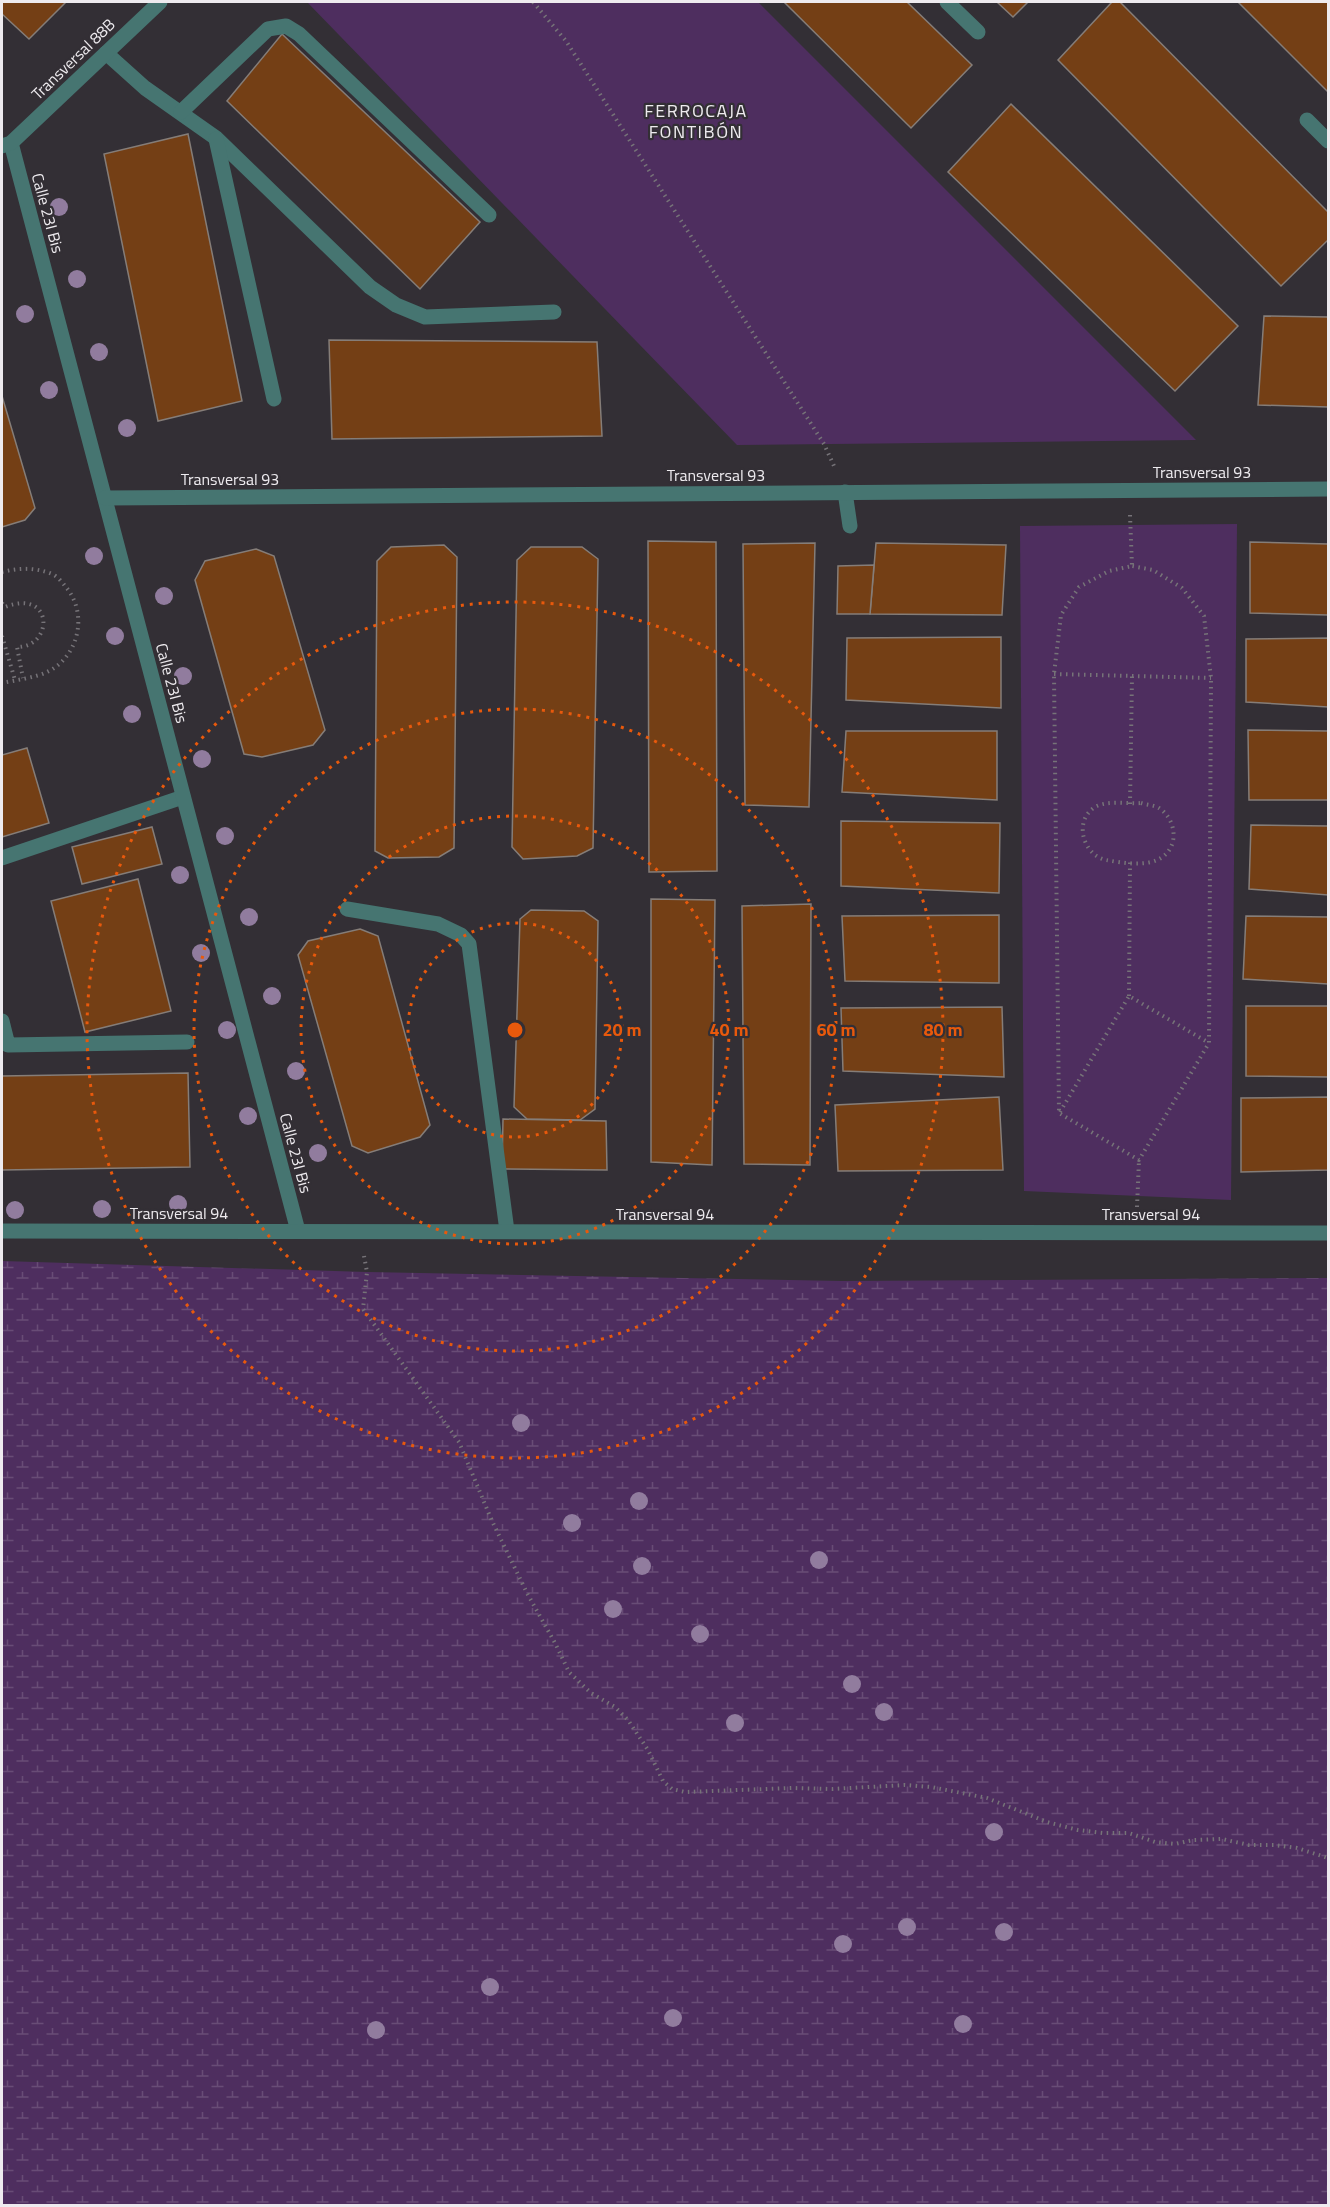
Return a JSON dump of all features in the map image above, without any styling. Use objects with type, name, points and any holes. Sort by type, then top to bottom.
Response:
[{"type":"street","name":"Transversal 88B","points":[[6,145],[160,2]]},
{"type":"street","points":[[947,2],[978,32]]},
{"type":"street","points":[[181,112],[268,29],[286,26],[299,34],[489,215]]},
{"type":"street","points":[[106,53],[145,88],[216,138],[370,287],[396,305],[425,317],[554,312]]},
{"type":"street","points":[[1307,120],[1329,141]]},
{"type":"street","points":[[216,138],[274,399]]},
{"type":"street","name":"Calle 23I Bis","points":[[6,145],[105,498],[298,1231]]},
{"type":"street","name":"Transversal 93","points":[[105,498],[1329,489]]},
{"type":"street","points":[[845,492],[850,526]]},
{"type":"street","points":[[2,858],[183,797]]},
{"type":"street","points":[[347,909],[438,924],[461,935],[469,944],[507,1232]]},
{"type":"street","points":[[2,1021],[8,1045],[187,1042]]},
{"type":"street","name":"Transversal 94","points":[[2,1231],[1329,1233]]},
{"type":"path","points":[[533,2],[566,40],[818,435],[845,492]]},
{"type":"path","points":[[1130,490],[1132,566]]},
{"type":"path","points":[[1059,1113],[1054,674],[1061,615],[1079,587],[1109,571],[1132,566],[1153,570],[1182,588],[1204,616],[1211,678],[1209,1043],[1139,1160],[1136,1232]]},
{"type":"path","points":[[2,572],[25,568],[54,575],[73,595],[79,627],[76,639],[67,656],[47,672],[2,683]]},
{"type":"path","points":[[2,603],[5,607],[13,603],[29,604],[41,611],[43,615],[43,628],[39,636],[26,645],[17,646],[23,678]]},
{"type":"path","points":[[2,636],[15,680]]},
{"type":"path","points":[[1054,674],[1211,678]]},
{"type":"path","points":[[1130,804],[1132,675]]},
{"type":"path","points":[[1105,804],[1130,804],[1156,807],[1169,816],[1174,830],[1172,846],[1162,857],[1148,863],[1100,859],[1088,849],[1082,834],[1085,819],[1094,807],[1105,804]]},
{"type":"path","points":[[1059,1113],[1130,996],[1130,862]]},
{"type":"path","points":[[1130,996],[1209,1043]]},
{"type":"path","points":[[1059,1113],[1139,1160]]},
{"type":"path","points":[[359,1231],[367,1272],[363,1309],[459,1442],[492,1521],[569,1672],[591,1693],[615,1707],[628,1720],[648,1750],[663,1781],[672,1789],[685,1792],[905,1785],[931,1787],[962,1795],[987,1798],[1047,1822],[1078,1830],[1129,1833],[1155,1842],[1175,1844],[1193,1840],[1222,1839],[1249,1845],[1297,1848],[1329,1858]]},
{"type":"green space","points":[[307,2],[758,2],[1196,440],[737,445]]},
{"type":"green space","points":[[1237,524],[1231,1200],[1024,1191],[1020,526]]},
{"type":"green space","points":[[2,1261],[367,1272],[842,1281],[1328,1278],[1328,2205],[2,2205]]},
{"type":"building","points":[[2,2],[66,2],[29,39],[2,14]]},
{"type":"building","points":[[784,2],[907,2],[972,65],[911,128]]},
{"type":"building","points":[[997,2],[1028,2],[1013,17]]},
{"type":"building","points":[[1112,2],[1120,2],[1328,212],[1328,240],[1281,286],[1058,60]]},
{"type":"building","points":[[1238,2],[1328,2],[1328,92]]},
{"type":"building","points":[[282,34],[480,222],[420,289],[227,101]]},
{"type":"building","points":[[1011,104],[1238,326],[1175,391],[948,172]]},
{"type":"building","points":[[188,134],[242,401],[158,421],[104,154]]},
{"type":"building","points":[[1264,316],[1328,317],[1328,407],[1258,405]]},
{"type":"building","points":[[329,340],[597,342],[602,436],[332,439]]},
{"type":"building","points":[[2,396],[35,508],[25,520],[2,527]]},
{"type":"building","points":[[648,541],[716,542],[717,871],[649,872]]},
{"type":"building","points":[[1250,542],[1328,544],[1328,615],[1250,613]]},
{"type":"building","points":[[815,543],[809,807],[745,805],[743,544]]},
{"type":"building","points":[[876,543],[1006,545],[1002,615],[870,614]]},
{"type":"building","points":[[444,545],[457,557],[454,848],[439,857],[388,858],[375,851],[377,561],[391,547]]},
{"type":"building","points":[[531,547],[582,547],[598,559],[593,848],[577,856],[523,859],[512,847],[517,560]]},
{"type":"building","points":[[256,549],[274,556],[325,730],[313,745],[262,757],[244,754],[195,580],[205,561]]},
{"type":"building","points":[[874,565],[870,614],[837,614],[838,566]]},
{"type":"building","points":[[1001,637],[1001,708],[846,700],[847,638]]},
{"type":"building","points":[[1328,638],[1328,707],[1246,702],[1246,639]]},
{"type":"building","points":[[1248,730],[1328,731],[1328,800],[1249,800]]},
{"type":"building","points":[[846,731],[997,731],[997,800],[842,792]]},
{"type":"building","points":[[27,748],[49,823],[2,837],[2,755]]},
{"type":"building","points":[[841,821],[1000,823],[999,893],[841,886]]},
{"type":"building","points":[[1251,825],[1328,826],[1328,895],[1249,889]]},
{"type":"building","points":[[152,827],[162,864],[82,884],[72,847]]},
{"type":"building","points":[[138,879],[171,1011],[85,1032],[51,901]]},
{"type":"building","points":[[651,899],[715,900],[712,1165],[651,1162]]},
{"type":"building","points":[[811,904],[810,1165],[744,1164],[742,906]]},
{"type":"building","points":[[531,910],[584,911],[598,921],[595,1109],[580,1120],[527,1119],[514,1107],[520,919]]},
{"type":"building","points":[[999,915],[999,983],[845,981],[842,916]]},
{"type":"building","points":[[1246,916],[1328,917],[1328,984],[1243,979]]},
{"type":"building","points":[[360,929],[378,936],[430,1125],[420,1137],[368,1153],[352,1146],[298,955],[308,941]]},
{"type":"building","points":[[1246,1006],[1328,1006],[1328,1077],[1246,1076]]},
{"type":"building","points":[[1002,1007],[1004,1077],[843,1071],[841,1008]]},
{"type":"building","points":[[188,1073],[190,1167],[2,1170],[2,1076]]},
{"type":"building","points":[[999,1097],[1003,1170],[838,1171],[835,1105]]},
{"type":"building","points":[[1328,1097],[1328,1170],[1241,1172],[1241,1098]]},
{"type":"building","points":[[503,1119],[606,1121],[607,1170],[502,1169]]},
{"type":"district","name":"FERROCAJA FONTIBÓN","points":[[696,121]]}]
